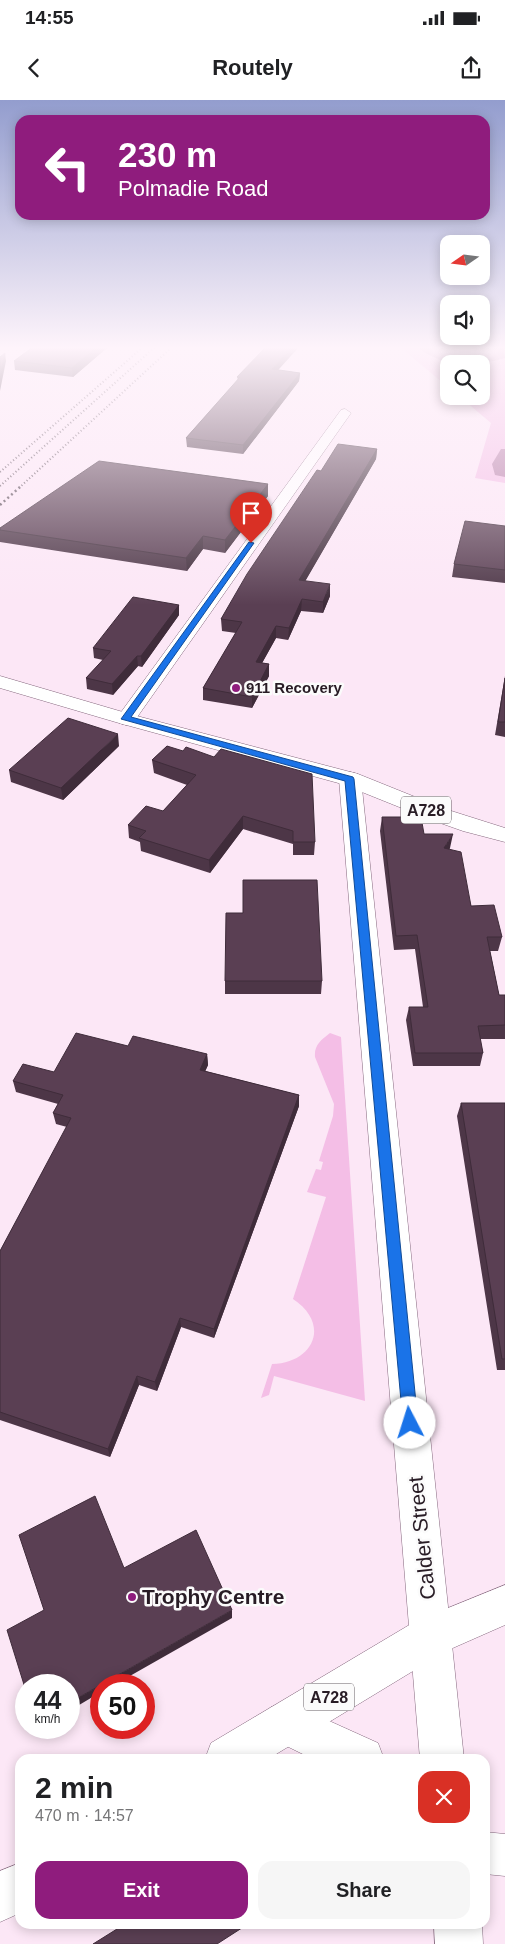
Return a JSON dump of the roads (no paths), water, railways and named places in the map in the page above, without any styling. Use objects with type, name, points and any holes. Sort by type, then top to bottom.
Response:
[{"type":"main road","name":"A728","points":[[0,682],[126,719],[350,779],[437,814],[471,826],[505,834]]},
{"type":"main road","name":"Calder Street","points":[[350,779],[442,1754]]},
{"type":"main road","name":"A728","points":[[235,1754],[431,1636],[505,1605]]},
{"type":"main road","points":[[285,1723],[351,1754]]},
{"type":"main road","points":[[0,1898],[15,1889]]},
{"type":"main road","points":[[458,1929],[459,1944]]},
{"type":"street","points":[[126,719],[331,433]]},
{"type":"street","points":[[490,1854],[505,1855]]},
{"type":"railway","points":[[0,472],[45,433]]},
{"type":"railway","points":[[0,486],[59,433]]},
{"type":"railway","points":[[19,488],[79,433]]},
{"type":"railway","points":[[0,505],[20,487]]},
{"type":"place","name":"911 Recovery","points":[[236,688]]},
{"type":"place","name":"Trophy Centre","points":[[132,1597]]}]
